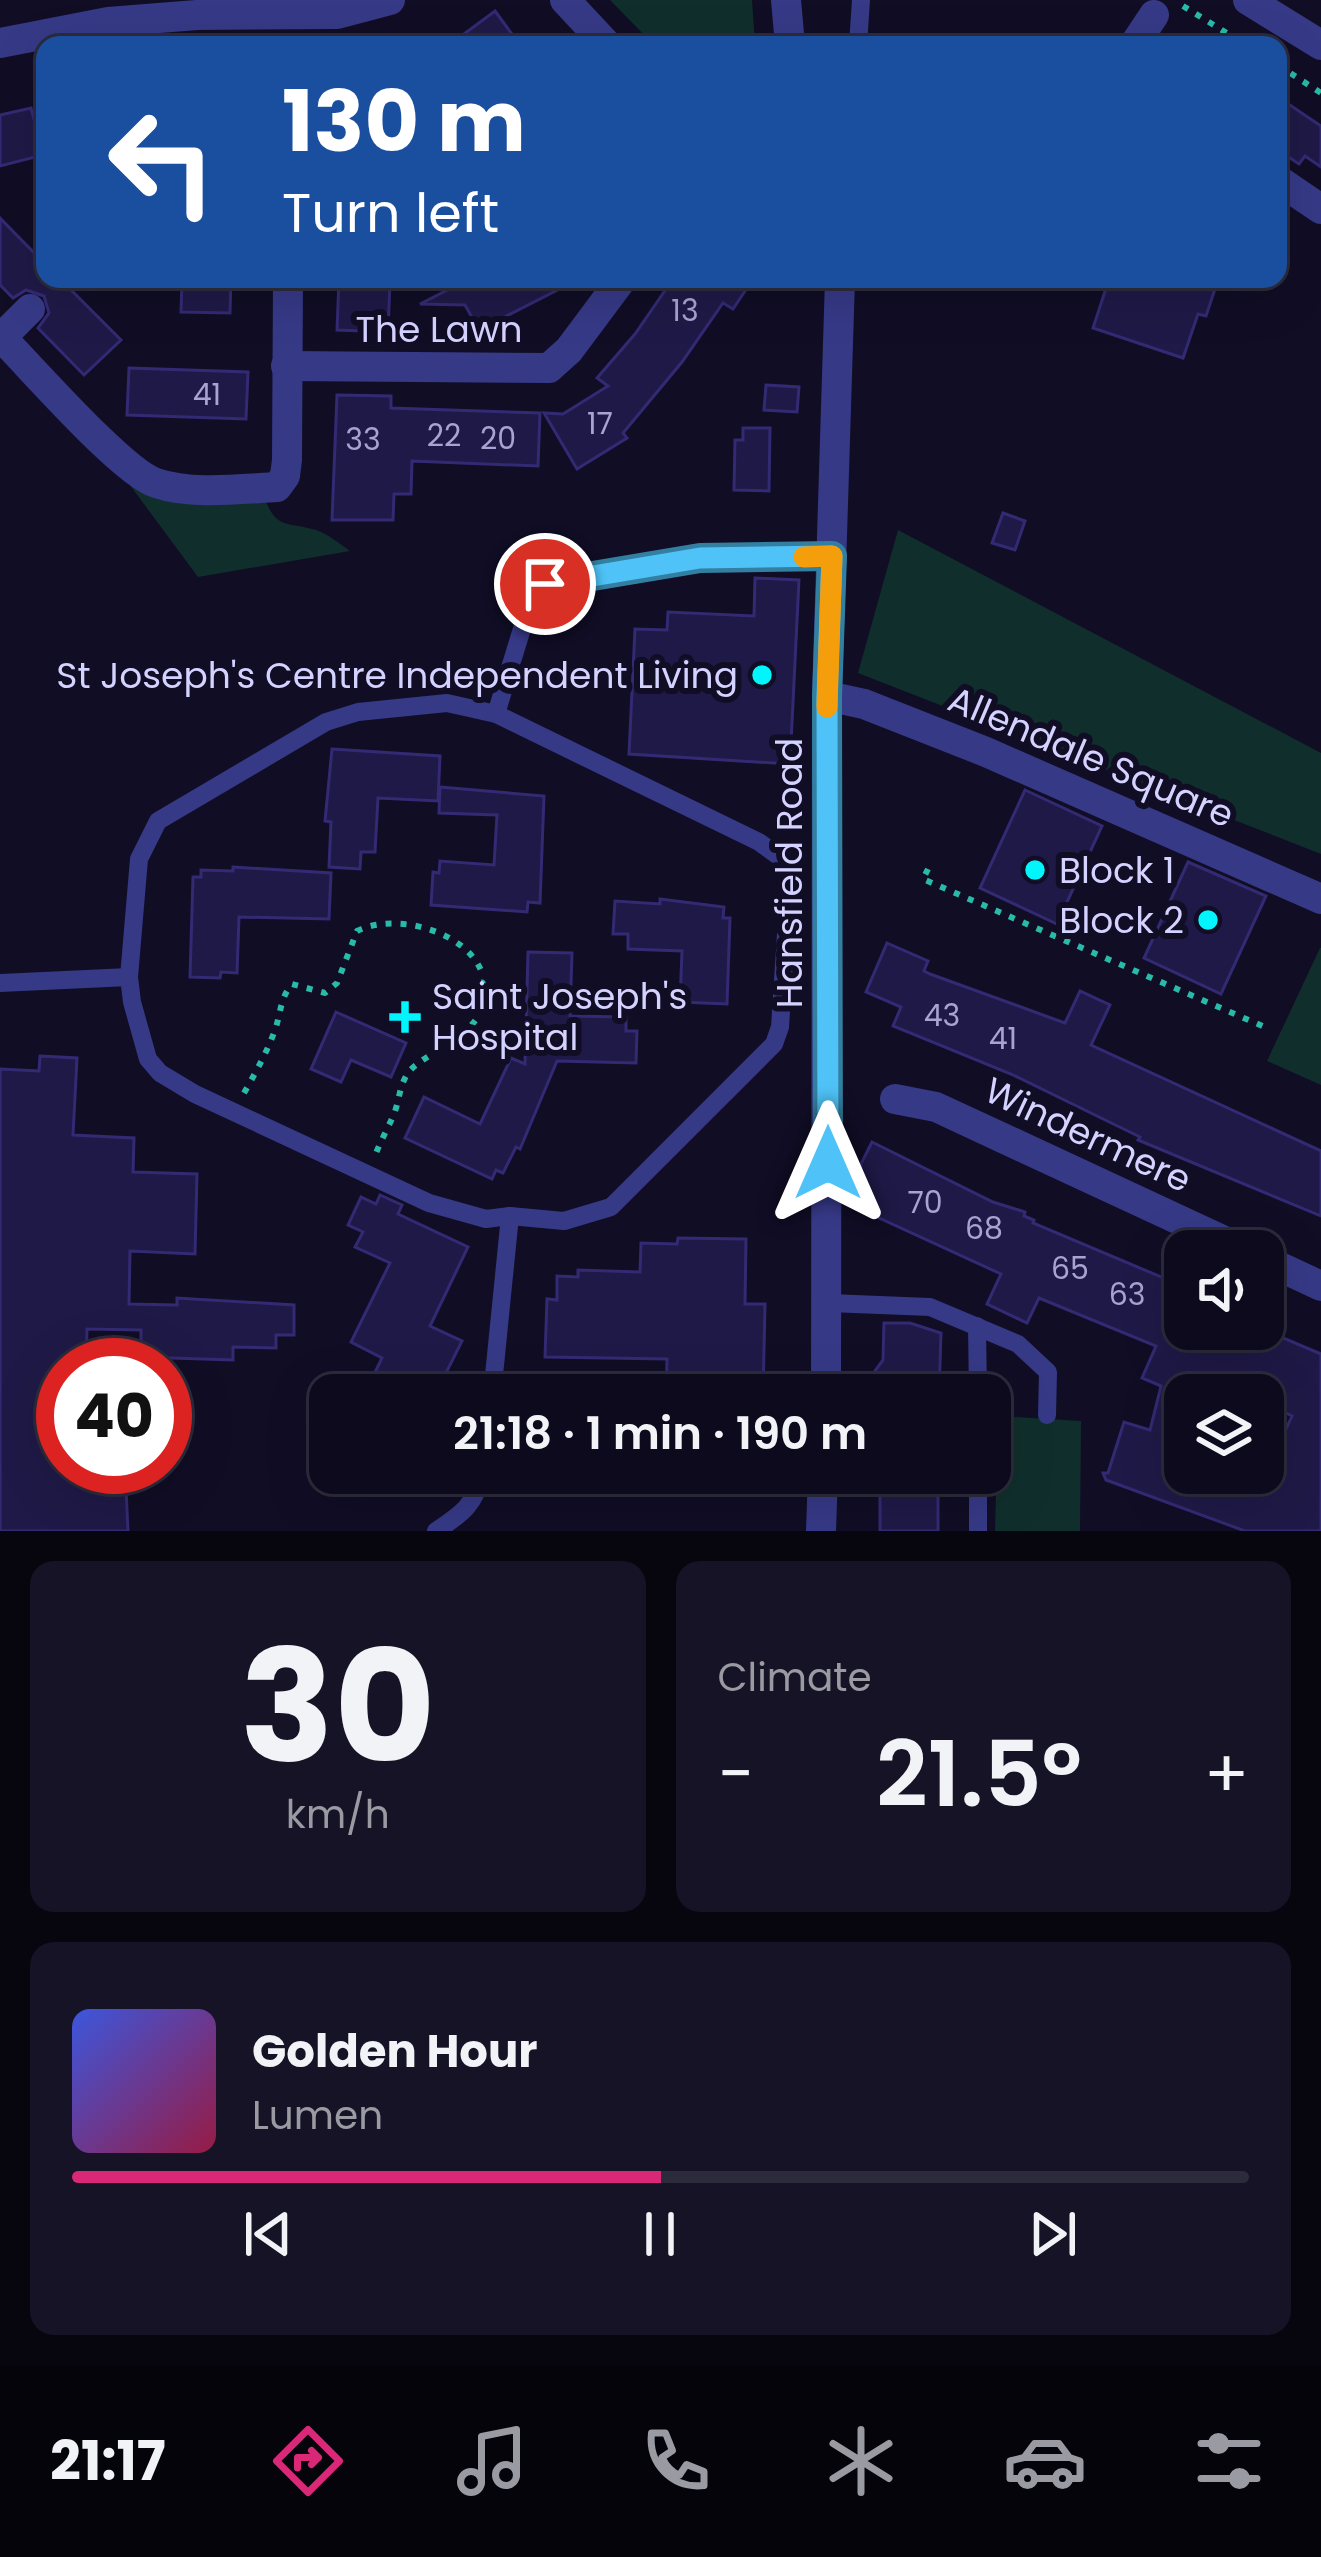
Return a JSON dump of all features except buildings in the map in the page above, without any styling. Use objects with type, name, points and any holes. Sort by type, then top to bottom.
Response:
[{"type":"street","points":[[36,36],[109,22],[197,15],[297,21],[390,0]]},
{"type":"street","points":[[565,0],[599,36]]},
{"type":"street","points":[[786,0],[789,36]]},
{"type":"street","points":[[1248,0],[1321,45]]},
{"type":"street","points":[[1141,36],[1164,7]]},
{"type":"street","points":[[0,43],[36,36]]},
{"type":"street","points":[[1287,186],[1321,209]]},
{"type":"street","points":[[30,309],[1,336],[148,481],[167,486],[277,487],[285,476],[287,460],[288,288]]},
{"type":"street","name":"The Lawn","points":[[286,366],[549,368],[569,350],[615,288]]},
{"type":"street","name":"Hansfield Road","points":[[827,1374],[827,697],[840,288]]},
{"type":"street","name":"Allendale Square","points":[[827,697],[864,704],[986,752],[1321,899]]},
{"type":"street","name":"Windermere","points":[[895,1099],[936,1107],[1201,1230]]},
{"type":"street","points":[[1284,1269],[1321,1286]]},
{"type":"street","points":[[820,1531],[822,1494]]},
{"type":"lane","points":[[859,36],[861,0]]},
{"type":"lane","points":[[496,714],[531,599],[545,584],[700,558],[832,556]]},
{"type":"lane","points":[[447,704],[496,714],[759,842],[781,858],[790,872],[780,1027],[774,1044],[611,1207],[564,1221],[510,1216],[486,1219],[429,1202],[160,1073],[148,1059],[137,1031],[129,977],[139,860],[158,820],[326,722],[358,712],[447,704]]},
{"type":"lane","points":[[0,982],[129,977]]},
{"type":"lane","points":[[494,1374],[510,1216]]},
{"type":"lane","points":[[829,1303],[929,1307],[1018,1344],[1048,1372],[1048,1415]]},
{"type":"lane","points":[[977,1326],[978,1374]]},
{"type":"lane","points":[[436,1531],[466,1512],[478,1494]]},
{"type":"lane","points":[[978,1494],[978,1531]]},
{"type":"path","points":[[1164,7],[1227,36]]},
{"type":"path","points":[[1287,71],[1321,93]]},
{"type":"path","points":[[928,869],[923,879],[1096,950],[1267,1028]]},
{"type":"path","points":[[233,1111],[264,1059],[283,994],[292,984],[326,993],[337,983],[357,931],[390,922],[420,925],[455,941],[485,977],[485,1000],[464,1034],[412,1067],[368,1174]]},
{"type":"green space","points":[[610,0],[752,0],[754,36],[645,36]]},
{"type":"green space","points":[[121,473],[263,494],[277,519],[320,532],[350,551],[198,577]]},
{"type":"green space","points":[[898,530],[1321,753],[1321,854],[858,673]]},
{"type":"green space","points":[[1321,948],[1321,1085],[1267,1061]]},
{"type":"green space","points":[[1011,1417],[1081,1421],[1080,1531],[995,1531],[996,1494],[1011,1494]]},
{"type":"slow traffic","points":[[804,557],[832,556],[827,707]]},
{"type":"place","name":"St Joseph's Centre Independent Living","points":[[762,675]]},
{"type":"place","name":"Block 1","points":[[1035,870]]},
{"type":"place","name":"Block 2","points":[[1208,920]]},
{"type":"place","name":"Saint Joseph's Hospital","points":[[405,1017]]},
{"type":"route","points":[[545,584],[700,558],[832,556],[827,697],[828,1163]]}]
